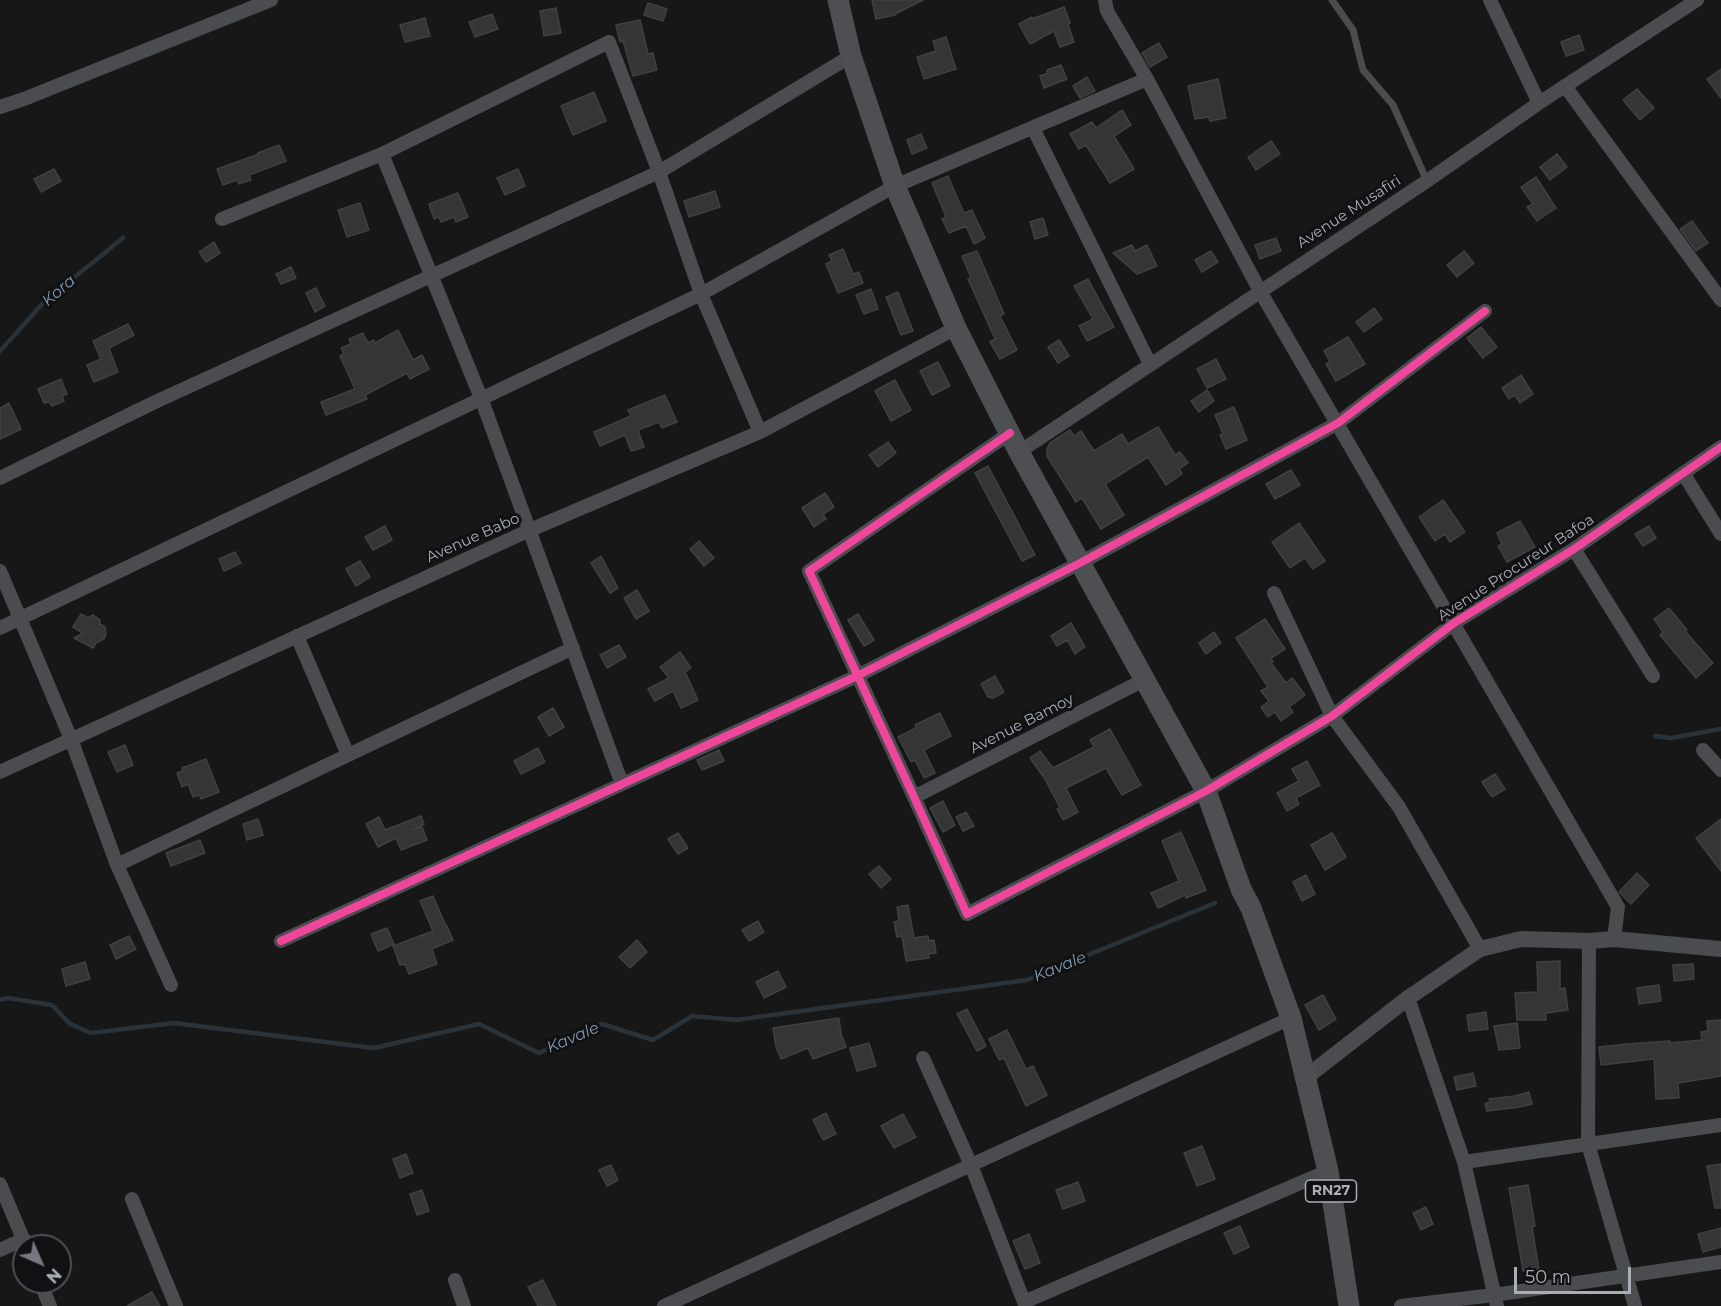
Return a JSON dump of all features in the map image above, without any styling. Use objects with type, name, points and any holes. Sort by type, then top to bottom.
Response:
[{"type":"main road","name":"RN27","points":[[838,0],[851,56],[895,186],[956,328],[1014,443],[1206,791],[1291,1018],[1328,1171],[1349,1306]]},
{"type":"street","points":[[0,107],[271,0]]},
{"type":"street","points":[[1105,0],[1107,11],[1147,79],[1260,291],[1618,907],[1614,939]]},
{"type":"street","points":[[1490,0],[1539,103]]},
{"type":"street","name":"Avenue Musafiri","points":[[857,676],[809,571],[1014,443],[1150,364],[1697,0]]},
{"type":"street","points":[[222,219],[382,154],[609,42],[659,172],[700,294],[760,432]]},
{"type":"street","points":[[0,478],[155,402],[659,172],[851,56]]},
{"type":"street","points":[[0,628],[700,294],[895,186],[1147,79]]},
{"type":"street","points":[[1565,86],[1721,300]]},
{"type":"street","points":[[1033,128],[1150,364]]},
{"type":"street","points":[[382,154],[481,398],[622,784]]},
{"type":"street","points":[[281,941],[857,676],[1080,563],[1338,423],[1485,311]]},
{"type":"street","name":"Avenue Babo","points":[[0,772],[530,531],[760,432],[956,328]]},
{"type":"street","name":"Avenue Procureur Bafoa","points":[[914,797],[966,914],[1206,791],[1332,716],[1454,623],[1574,549],[1721,447]]},
{"type":"street","points":[[1683,473],[1721,534]]},
{"type":"street","points":[[1574,549],[1653,676]]},
{"type":"street","points":[[0,571],[71,739],[117,865],[171,985]]},
{"type":"street","points":[[1274,593],[1332,716],[1399,807],[1480,949]]},
{"type":"street","points":[[297,636],[348,755]]},
{"type":"street","points":[[117,865],[573,648]]},
{"type":"street","points":[[857,676],[914,797]]},
{"type":"street","name":"Avenue Bamoy","points":[[914,797],[1144,680]]},
{"type":"street","points":[[1703,750],[1721,770]]},
{"type":"street","points":[[1305,1078],[1408,998],[1480,949],[1521,939],[1589,941],[1614,939],[1721,949]]},
{"type":"street","points":[[1589,941],[1588,1144],[1635,1306]]},
{"type":"street","points":[[1408,998],[1464,1162],[1496,1300]]},
{"type":"street","points":[[664,1306],[1291,1018]]},
{"type":"street","points":[[923,1058],[971,1165],[1024,1302],[1328,1171]]},
{"type":"street","points":[[1464,1162],[1721,1125]]},
{"type":"street","points":[[0,1184],[21,1234]]},
{"type":"street","points":[[132,1199],[176,1306]]},
{"type":"street","points":[[1401,1306],[1496,1300],[1627,1276],[1721,1262]]},
{"type":"street","points":[[455,1280],[465,1306]]},
{"type":"lane","points":[[1332,0],[1353,30],[1363,70],[1393,105],[1427,181]]},
{"type":"building","points":[[872,0],[923,0],[895,15],[876,19]]},
{"type":"building","points":[[648,3],[667,9],[663,21],[644,15]]},
{"type":"building","points":[[1064,7],[1074,42],[1060,47],[1054,31],[1030,44],[1019,24],[1032,17],[1032,19]]},
{"type":"building","points":[[556,8],[561,33],[544,36],[540,11]]},
{"type":"building","points":[[492,14],[498,29],[475,37],[469,22]]},
{"type":"building","points":[[425,18],[430,36],[405,42],[400,25]]},
{"type":"building","points":[[640,20],[648,54],[653,53],[657,70],[633,76],[616,25]]},
{"type":"building","points":[[1579,35],[1584,50],[1566,56],[1561,42]]},
{"type":"building","points":[[946,37],[956,69],[924,79],[917,57],[936,51],[933,41]]},
{"type":"building","points":[[1159,43],[1167,57],[1150,67],[1142,53]]},
{"type":"building","points":[[1061,65],[1067,79],[1044,88],[1040,76],[1048,73],[1047,70]]},
{"type":"building","points":[[1721,69],[1721,98],[1707,79]]},
{"type":"building","points":[[1087,77],[1095,91],[1080,98],[1073,86]]},
{"type":"building","points":[[1218,79],[1226,118],[1210,121],[1209,117],[1195,119],[1188,86]]},
{"type":"building","points":[[1637,89],[1654,108],[1640,120],[1623,100]]},
{"type":"building","points":[[594,92],[606,121],[573,135],[561,106]]},
{"type":"building","points":[[1122,110],[1131,125],[1114,136],[1134,169],[1110,183],[1086,145],[1079,149],[1070,134],[1092,122],[1096,128]]},
{"type":"building","points":[[921,134],[927,148],[912,154],[907,140]]},
{"type":"building","points":[[1271,141],[1280,154],[1256,170],[1248,157]]},
{"type":"building","points":[[279,145],[286,161],[249,175],[251,180],[239,184],[237,180],[223,185],[217,169]]},
{"type":"building","points":[[1557,154],[1567,167],[1550,180],[1540,167]]},
{"type":"building","points":[[54,169],[61,181],[41,192],[34,179]]},
{"type":"building","points":[[518,169],[525,186],[505,195],[497,178]]},
{"type":"building","points":[[948,176],[964,213],[972,210],[985,238],[974,244],[966,226],[949,233],[942,219],[946,217],[932,183]]},
{"type":"building","points":[[1536,177],[1556,208],[1537,221],[1527,207],[1533,204],[1521,187]]},
{"type":"building","points":[[715,191],[720,207],[689,217],[684,201]]},
{"type":"building","points":[[458,193],[468,217],[456,222],[454,217],[441,222],[439,217],[434,219],[429,204]]},
{"type":"building","points":[[360,203],[369,230],[347,237],[338,210]]},
{"type":"building","points":[[1043,218],[1048,235],[1035,239],[1030,222]]},
{"type":"building","points":[[1692,221],[1708,243],[1696,251],[1680,229]]},
{"type":"building","points":[[1276,238],[1281,251],[1260,259],[1255,245]]},
{"type":"building","points":[[214,242],[220,253],[206,262],[199,252]]},
{"type":"building","points":[[1132,245],[1135,251],[1147,245],[1157,266],[1137,274],[1113,253]]},
{"type":"building","points":[[843,249],[853,274],[859,272],[863,283],[838,293],[826,264],[832,261],[829,255]]},
{"type":"building","points":[[977,251],[1004,314],[1000,316],[1017,350],[1000,359],[990,342],[995,339],[968,279],[971,278],[962,256]]},
{"type":"building","points":[[1211,251],[1218,262],[1202,272],[1195,260]]},
{"type":"building","points":[[1464,251],[1474,263],[1457,277],[1447,265]]},
{"type":"building","points":[[291,267],[296,278],[281,284],[276,274]]},
{"type":"building","points":[[1088,279],[1114,327],[1087,341],[1079,326],[1093,319],[1074,286]]},
{"type":"building","points":[[316,288],[325,306],[315,312],[306,293]]},
{"type":"building","points":[[871,289],[878,309],[864,314],[856,295]]},
{"type":"building","points":[[898,292],[913,331],[901,335],[886,297]]},
{"type":"building","points":[[1374,308],[1382,319],[1364,332],[1356,322]]},
{"type":"building","points":[[128,324],[134,335],[109,348],[118,372],[94,382],[87,365],[101,359],[93,341]]},
{"type":"building","points":[[1481,327],[1497,347],[1483,358],[1467,338]]},
{"type":"building","points":[[398,330],[413,360],[422,355],[429,369],[410,379],[407,373],[365,395],[367,399],[326,415],[321,402],[355,389],[340,356],[344,354],[341,348],[351,344],[349,339],[363,333],[368,343],[374,340],[375,343]]},
{"type":"building","points":[[1348,337],[1365,364],[1336,381],[1326,364],[1330,362],[1324,351]]},
{"type":"building","points":[[1059,340],[1069,356],[1058,363],[1048,347]]},
{"type":"building","points":[[1216,359],[1226,379],[1207,388],[1197,369]]},
{"type":"building","points":[[938,362],[950,386],[932,395],[920,371]]},
{"type":"building","points":[[1521,375],[1533,394],[1520,403],[1515,395],[1509,399],[1502,388]]},
{"type":"building","points":[[61,379],[67,394],[62,396],[64,401],[52,406],[49,402],[44,403],[38,389]]},
{"type":"building","points":[[895,380],[911,410],[891,421],[875,391]]},
{"type":"building","points":[[1207,390],[1214,401],[1199,412],[1191,401]]},
{"type":"building","points":[[665,395],[677,422],[662,428],[659,422],[638,430],[644,447],[631,451],[625,435],[600,446],[594,432],[631,416],[628,410]]},
{"type":"building","points":[[9,403],[21,429],[0,439],[0,408]]},
{"type":"building","points":[[1234,407],[1247,440],[1226,449],[1215,415]]},
{"type":"building","points":[[1158,427],[1175,455],[1180,452],[1188,463],[1179,469],[1182,474],[1166,485],[1148,457],[1105,484],[1124,515],[1101,529],[1082,498],[1076,502],[1047,456],[1050,443],[1070,430],[1074,436],[1081,431],[1094,451],[1122,434],[1128,444]]},
{"type":"building","points":[[888,442],[896,453],[878,467],[869,455]]},
{"type":"building","points":[[988,466],[1035,555],[1022,561],[975,473]]},
{"type":"building","points":[[1291,470],[1300,485],[1275,499],[1266,484]]},
{"type":"building","points":[[825,493],[834,507],[823,514],[826,519],[814,527],[802,508]]},
{"type":"building","points":[[1443,500],[1465,532],[1450,542],[1445,534],[1435,541],[1419,517]]},
{"type":"building","points":[[1520,521],[1535,547],[1507,562],[1498,546],[1502,544],[1497,533]]},
{"type":"building","points":[[1299,523],[1325,561],[1313,569],[1305,558],[1290,568],[1272,542]]},
{"type":"building","points":[[385,526],[392,540],[373,550],[365,537]]},
{"type":"building","points":[[1649,526],[1656,538],[1643,546],[1635,534]]},
{"type":"building","points":[[699,541],[714,558],[704,566],[690,549]]},
{"type":"building","points":[[235,552],[241,563],[224,571],[219,559]]},
{"type":"building","points":[[601,556],[618,588],[610,593],[591,563]]},
{"type":"building","points":[[360,561],[370,577],[356,586],[346,569]]},
{"type":"building","points":[[637,590],[649,611],[636,619],[624,598]]},
{"type":"building","points":[[1669,608],[1687,630],[1685,631],[1713,663],[1696,678],[1660,635],[1663,632],[1654,619]]},
{"type":"building","points":[[81,614],[88,618],[93,615],[105,627],[104,639],[96,643],[93,648],[74,638],[83,633],[73,627]]},
{"type":"building","points":[[858,614],[874,640],[864,646],[848,620]]},
{"type":"building","points":[[1265,619],[1285,649],[1271,658],[1273,662],[1271,663],[1286,683],[1292,678],[1305,695],[1289,707],[1293,712],[1281,721],[1275,712],[1268,717],[1261,707],[1269,701],[1261,691],[1268,687],[1236,638]]},
{"type":"building","points":[[1071,623],[1085,647],[1075,654],[1067,640],[1057,646],[1051,636]]},
{"type":"building","points":[[1214,632],[1221,643],[1206,654],[1199,643]]},
{"type":"building","points":[[619,645],[626,657],[607,668],[600,655]]},
{"type":"building","points":[[680,652],[691,668],[685,672],[698,700],[681,708],[673,691],[655,701],[648,689],[669,678],[660,667]]},
{"type":"building","points":[[995,676],[1004,692],[993,698],[988,697],[981,684]]},
{"type":"building","points":[[553,708],[564,727],[549,736],[538,717]]},
{"type":"building","points":[[940,713],[951,736],[924,750],[935,773],[924,778],[915,760],[911,762],[898,737],[916,728],[915,725]]},
{"type":"building","points":[[1110,729],[1141,785],[1122,795],[1106,768],[1066,788],[1078,812],[1063,820],[1057,809],[1060,808],[1045,779],[1030,758],[1040,751],[1053,768],[1094,747],[1090,740]]},
{"type":"building","points":[[125,745],[133,765],[117,772],[108,752]]},
{"type":"building","points":[[538,748],[545,762],[521,774],[514,761]]},
{"type":"building","points":[[719,750],[724,761],[702,770],[697,760]]},
{"type":"building","points":[[206,759],[219,792],[201,799],[199,795],[193,797],[188,784],[182,787],[177,773],[183,771],[182,768]]},
{"type":"building","points":[[1307,761],[1320,785],[1296,798],[1299,804],[1287,811],[1277,793],[1299,781],[1292,769]]},
{"type":"building","points":[[1495,774],[1505,789],[1492,797],[1482,782]]},
{"type":"building","points":[[943,801],[955,825],[943,832],[930,808]]},
{"type":"building","points":[[966,812],[974,826],[963,831],[956,817]]},
{"type":"building","points":[[421,816],[424,824],[413,830],[422,827],[427,840],[401,850],[396,838],[378,847],[366,824],[379,817],[385,830]]},
{"type":"building","points":[[258,819],[263,835],[247,840],[243,824]]},
{"type":"building","points":[[1721,819],[1721,871],[1696,838]]},
{"type":"building","points":[[1181,832],[1206,890],[1186,898],[1185,895],[1158,908],[1151,893],[1179,881],[1162,841]]},
{"type":"building","points":[[678,833],[688,848],[678,854],[668,839]]},
{"type":"building","points":[[1332,833],[1346,857],[1325,870],[1311,845]]},
{"type":"building","points":[[200,840],[205,853],[171,866],[166,853]]},
{"type":"building","points":[[879,866],[891,879],[881,888],[869,874]]},
{"type":"building","points":[[1637,873],[1649,885],[1631,904],[1619,892]]},
{"type":"building","points":[[1306,875],[1315,894],[1302,901],[1293,882]]},
{"type":"building","points":[[433,896],[453,940],[432,949],[437,964],[409,974],[405,964],[400,965],[393,946],[433,931],[420,901]]},
{"type":"building","points":[[908,905],[914,938],[928,936],[929,941],[934,940],[936,953],[928,954],[929,958],[906,961],[902,936],[897,937],[894,922],[899,921],[897,907]]},
{"type":"building","points":[[758,921],[764,932],[749,941],[742,930]]},
{"type":"building","points":[[387,928],[394,944],[378,951],[371,934]]},
{"type":"building","points":[[129,936],[136,949],[116,959],[110,945]]},
{"type":"building","points":[[637,940],[647,952],[630,968],[619,957]]},
{"type":"building","points":[[1560,961],[1560,989],[1565,988],[1568,1010],[1546,1013],[1546,1020],[1517,1020],[1515,993],[1538,992],[1537,962]]},
{"type":"building","points":[[85,962],[90,979],[66,986],[62,969]]},
{"type":"building","points":[[1693,964],[1694,979],[1674,981],[1673,965]]},
{"type":"building","points":[[778,971],[786,987],[764,998],[756,982]]},
{"type":"building","points":[[1659,985],[1661,1001],[1639,1004],[1637,988]]},
{"type":"building","points":[[1323,995],[1336,1019],[1319,1030],[1305,1005]]},
{"type":"building","points":[[967,1009],[986,1046],[977,1051],[957,1014]]},
{"type":"building","points":[[1486,1012],[1488,1029],[1469,1031],[1467,1015]]},
{"type":"building","points":[[839,1018],[841,1034],[846,1047],[813,1059],[808,1048],[781,1059],[776,1047],[773,1028]]},
{"type":"building","points":[[1721,1020],[1721,1076],[1678,1083],[1679,1098],[1656,1099],[1654,1059],[1601,1065],[1599,1047],[1702,1040],[1701,1032],[1708,1031],[1707,1021]]},
{"type":"building","points":[[1517,1023],[1520,1048],[1499,1050],[1494,1026]]},
{"type":"building","points":[[1007,1030],[1026,1069],[1033,1066],[1047,1095],[1026,1106],[1004,1058],[999,1060],[989,1039]]},
{"type":"building","points":[[869,1043],[876,1066],[857,1071],[850,1048]]},
{"type":"building","points":[[1473,1073],[1476,1086],[1457,1090],[1454,1077]]},
{"type":"building","points":[[1529,1092],[1532,1104],[1487,1111],[1485,1104],[1490,1102],[1489,1099]]},
{"type":"building","points":[[826,1113],[836,1134],[823,1140],[813,1120]]},
{"type":"building","points":[[903,1114],[916,1137],[894,1148],[881,1126]]},
{"type":"building","points":[[1202,1146],[1215,1179],[1197,1186],[1184,1153]]},
{"type":"building","points":[[406,1154],[413,1173],[400,1178],[393,1159]]},
{"type":"building","points":[[1721,1164],[1721,1208],[1715,1208],[1707,1166]]},
{"type":"building","points":[[611,1165],[618,1180],[607,1186],[599,1170]]},
{"type":"building","points":[[1078,1182],[1085,1201],[1063,1209],[1056,1190]]},
{"type":"building","points":[[1528,1185],[1539,1269],[1523,1271],[1509,1188]]},
{"type":"building","points":[[422,1190],[429,1211],[417,1215],[410,1194]]},
{"type":"building","points":[[1426,1207],[1433,1224],[1421,1230],[1413,1213]]},
{"type":"building","points":[[1240,1226],[1249,1247],[1234,1254],[1224,1233]]},
{"type":"building","points":[[1721,1228],[1721,1247],[1703,1252],[1698,1234]]},
{"type":"building","points":[[1029,1234],[1040,1263],[1025,1269],[1013,1241]]},
{"type":"building","points":[[543,1280],[556,1306],[538,1306],[528,1287]]},
{"type":"building","points":[[152,1292],[160,1306],[127,1306]]},
{"type":"waterway","name":"Kora","points":[[0,351],[44,302],[123,238]]},
{"type":"waterway","points":[[1655,736],[1671,738],[1721,729]]},
{"type":"waterway","name":"Kavale","points":[[0,1000],[8,998],[52,1005],[70,1024],[91,1033],[174,1023],[374,1048],[479,1024],[539,1053],[602,1024],[653,1040],[692,1016],[736,1020],[1027,980],[1215,903]]},
{"type":"cycle path","points":[[281,941],[857,676],[1080,563],[1338,423],[1485,311]]},
{"type":"cycle path","points":[[1010,433],[809,571],[967,914],[1206,791],[1332,716],[1454,623],[1574,549],[1721,447]]}]
